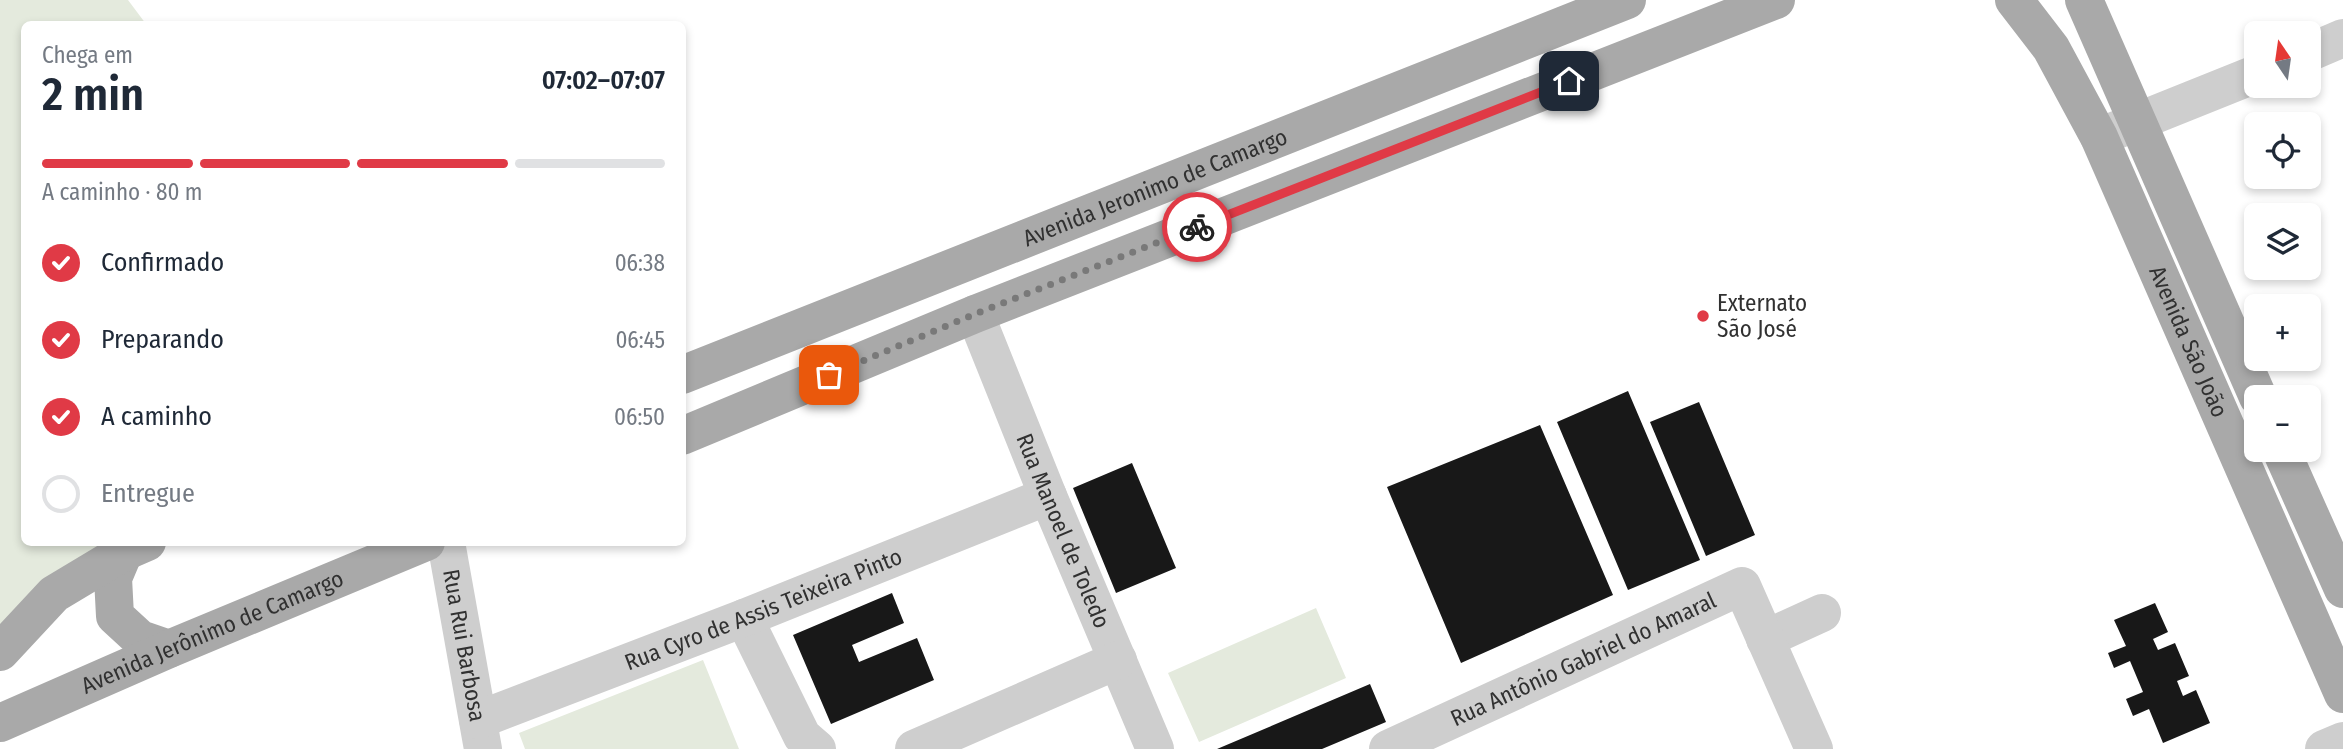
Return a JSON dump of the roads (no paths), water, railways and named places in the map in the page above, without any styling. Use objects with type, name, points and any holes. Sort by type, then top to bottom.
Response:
[{"type":"main road","name":"Avenida Jeronimo de Camargo","points":[[686,373],[1628,0]]},
{"type":"main road","points":[[686,434],[975,314],[1776,0]]},
{"type":"main road","name":"Avenida São João","points":[[2014,0],[2052,48],[2099,137],[2343,694]]},
{"type":"main road","name":"Avenida São João","points":[[2084,0],[2253,385]]},
{"type":"main road","points":[[2155,264],[2192,248]]},
{"type":"main road","points":[[2286,462],[2343,589]]},
{"type":"main road","name":"Avenida Jerônimo de Camargo","points":[[0,723],[169,649],[353,559],[409,546]]},
{"type":"main road","points":[[136,547],[113,578],[115,616],[139,639],[169,649]]},
{"type":"main road","points":[[0,652],[54,594],[136,547]]},
{"type":"street","points":[[2321,47],[2343,38]]},
{"type":"street","points":[[2099,137],[2244,79]]},
{"type":"street","name":"Rua Manoel de Toledo","points":[[975,314],[1048,496],[1155,749]]},
{"type":"street","name":"Rua Cyro de Assis Teixeira Pinto","points":[[480,735],[744,618],[1048,496]]},
{"type":"street","name":"Rua Rui Barbosa","points":[[447,546],[480,735]]},
{"type":"street","name":"Rua Antônio Gabriel do Amaral","points":[[1388,749],[1742,586],[1765,639]]},
{"type":"street","points":[[1814,749],[1765,639],[1822,613]]},
{"type":"street","points":[[744,618],[802,736],[817,749]]},
{"type":"street","points":[[914,749],[1118,660]]},
{"type":"street","points":[[2324,749],[2343,741]]},
{"type":"place","name":"Externato São José","points":[[1703,316]]}]
